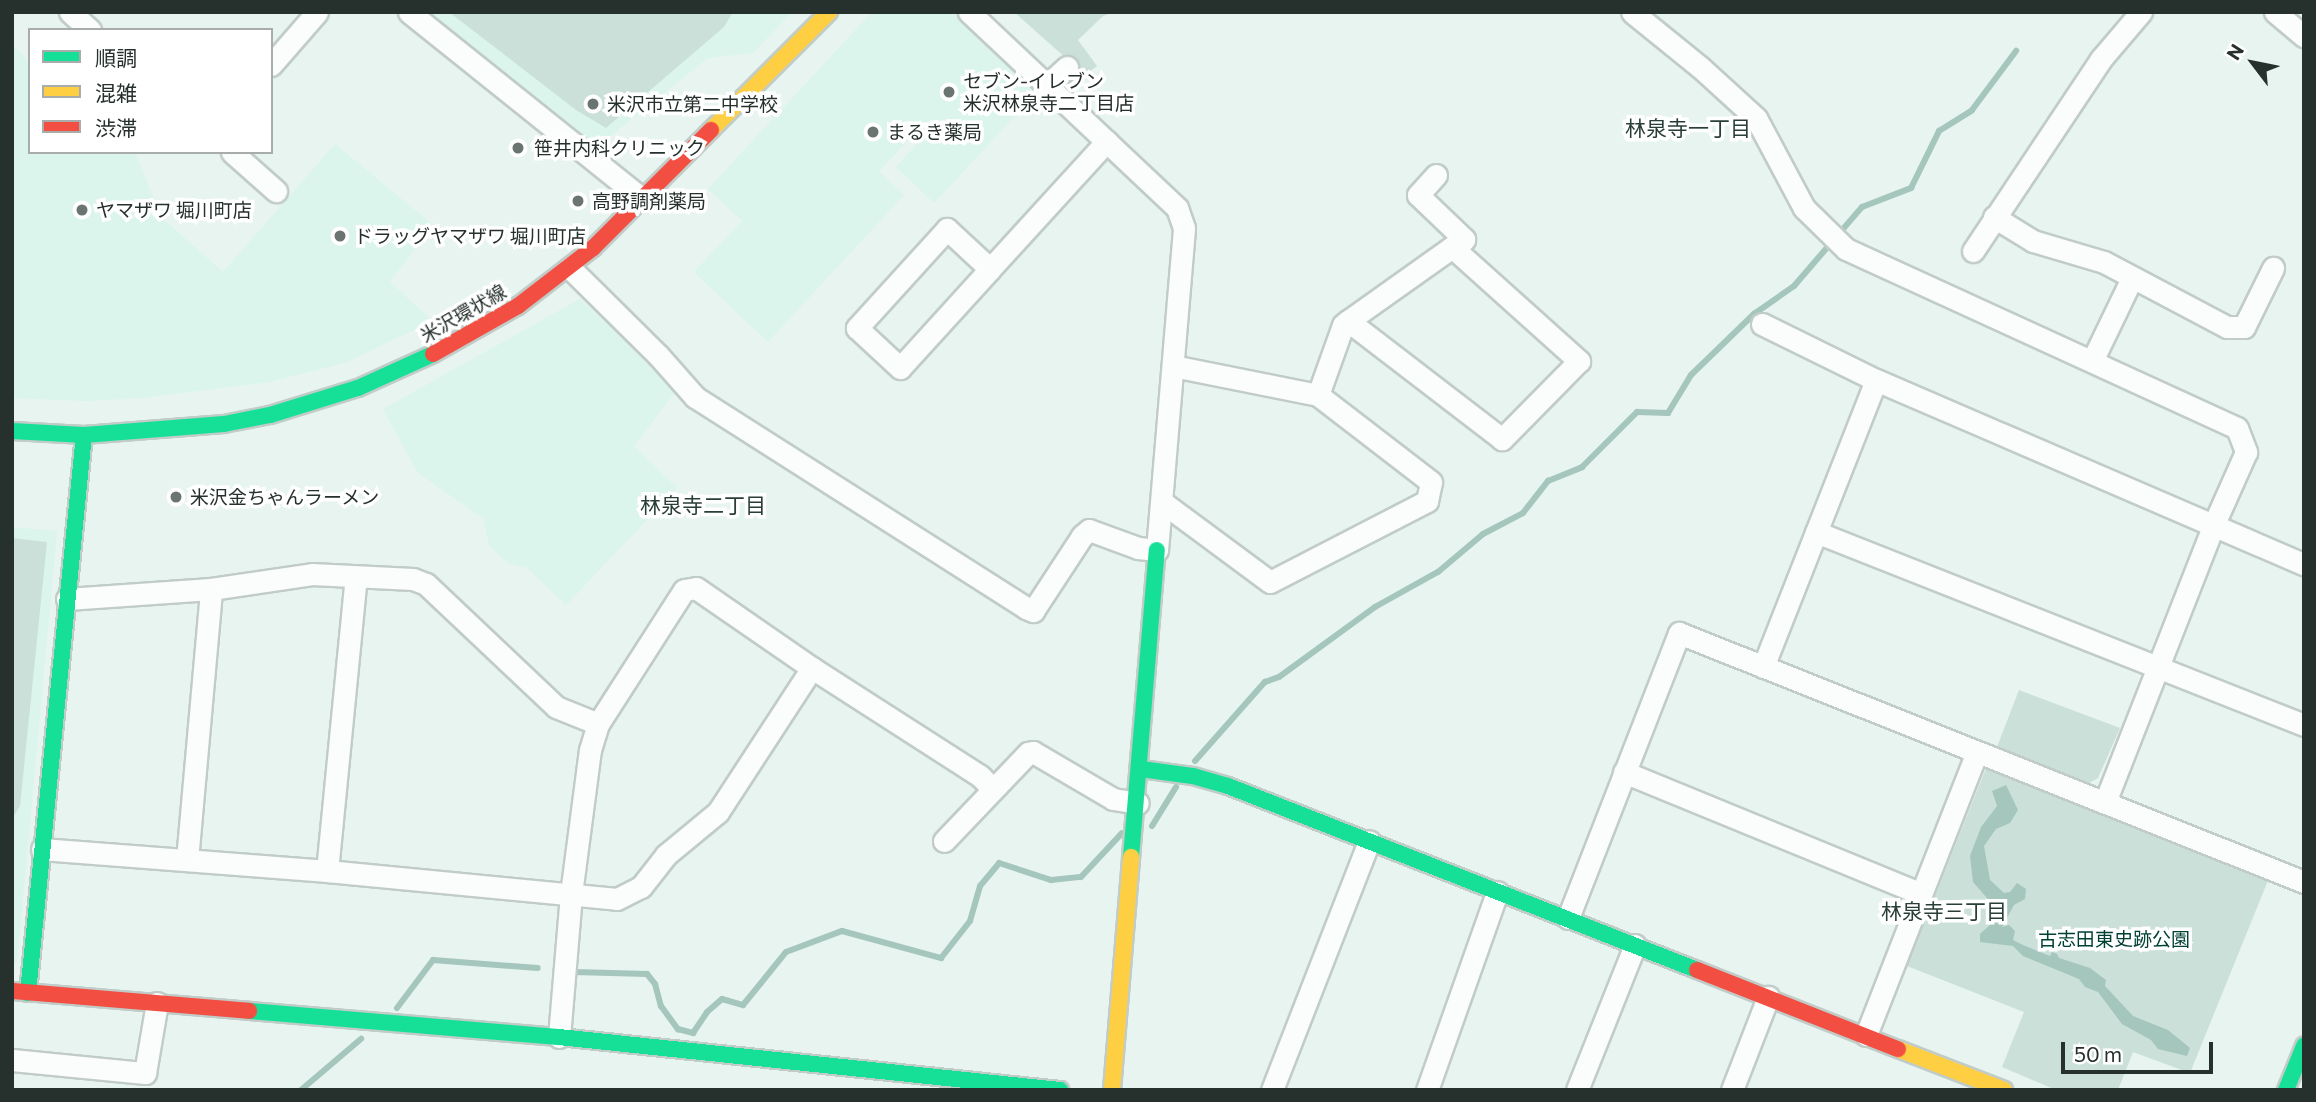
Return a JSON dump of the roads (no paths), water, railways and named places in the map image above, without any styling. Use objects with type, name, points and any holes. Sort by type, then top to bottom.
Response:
[{"type":"street","points":[[70,12],[88,28]]},
{"type":"street","points":[[273,63],[317,12]]},
{"type":"street","points":[[409,12],[644,200]]},
{"type":"street","name":"米沢環状線","points":[[12,431],[84,435],[224,424],[270,415],[348,391],[408,367],[481,329],[570,268],[644,200],[829,12]]},
{"type":"street","points":[[969,12],[1177,208],[1184,228],[1141,769],[1112,1090]]},
{"type":"street","points":[[1632,12],[1700,67],[1756,118],[1804,208],[1846,249],[2093,359],[2237,428],[2246,452],[2214,524],[2105,802]]},
{"type":"street","points":[[1973,251],[2101,60],[2124,28],[2141,12]]},
{"type":"street","points":[[2275,12],[2304,36]]},
{"type":"street","points":[[1047,85],[1067,67]]},
{"type":"street","points":[[990,269],[947,229],[857,328],[900,368],[1108,141]]},
{"type":"street","points":[[234,154],[276,191]]},
{"type":"street","points":[[1436,175],[1418,195],[1464,239],[1456,251]]},
{"type":"street","points":[[1994,217],[2033,241],[2104,262],[2227,327],[2244,327],[2273,268]]},
{"type":"street","points":[[1318,395],[1343,326],[1348,321],[1452,247],[1579,362],[1502,439],[1348,321]]},
{"type":"street","points":[[570,268],[658,355],[695,397],[1026,608],[1033,611],[1082,536],[1089,530],[1138,548],[1157,550]]},
{"type":"street","points":[[2093,359],[2132,278]]},
{"type":"street","points":[[1762,324],[1876,380],[2304,564]]},
{"type":"street","points":[[1161,502],[1270,582],[1427,501],[1431,482],[1318,395],[1173,366]]},
{"type":"street","points":[[1763,667],[1876,380]]},
{"type":"street","points":[[84,435],[42,849],[20,992],[559,1037],[1060,1090]]},
{"type":"street","points":[[1816,532],[2304,725]]},
{"type":"street","points":[[67,599],[211,589],[298,575],[413,579],[426,584],[556,706],[598,724]]},
{"type":"street","points":[[327,872],[356,577]]},
{"type":"street","points":[[559,1037],[571,894],[590,750],[598,724],[684,590],[696,588],[811,668],[980,776],[992,788]]},
{"type":"street","points":[[187,860],[211,589]]},
{"type":"street","points":[[1568,918],[1679,633],[2304,882]]},
{"type":"street","points":[[42,849],[617,899],[641,887],[666,855],[718,812],[811,668]]},
{"type":"street","points":[[944,841],[992,788],[1028,753],[1033,752],[1113,799],[1138,803]]},
{"type":"street","points":[[1866,1035],[1977,752]]},
{"type":"street","points":[[1141,769],[1193,775],[1568,918],[1998,1089]]},
{"type":"street","points":[[1624,772],[1921,894]]},
{"type":"street","points":[[1272,1090],[1368,841]]},
{"type":"street","points":[[1427,1090],[1497,892]]},
{"type":"street","points":[[1577,1090],[1635,946]]},
{"type":"street","points":[[1732,1090],[1769,998]]},
{"type":"street","points":[[12,1060],[145,1073],[157,1003]]},
{"type":"street","points":[[2286,1090],[2304,1046]]},
{"type":"waterway","points":[[1195,761],[1265,682],[1279,677],[1375,607],[1438,572],[1483,534],[1523,513],[1548,481],[1582,467],[1637,412],[1668,413],[1691,375],[1754,314],[1794,286],[1862,207],[1911,188],[1939,131],[1972,110],[2016,51]]},
{"type":"waterway","points":[[1152,826],[1176,787]]},
{"type":"waterway","points":[[574,972],[647,974],[655,984],[661,1006],[678,1029],[693,1033],[707,1012],[722,999],[743,1005],[786,952],[842,931],[941,958],[970,921],[980,886],[999,863],[1051,880],[1081,877],[1122,833]]},
{"type":"waterway","points":[[397,1008],[433,960],[538,968]]},
{"type":"waterway","points":[[301,1090],[361,1039]]},
{"type":"place","name":"セブン-イレブン 米沢林泉寺二丁目店","points":[[949,92]]},
{"type":"place","name":"米沢市立第二中学校","points":[[593,104]]},
{"type":"place","name":"まるき薬局","points":[[873,132]]},
{"type":"place","name":"笹井内科クリニック","points":[[518,148]]},
{"type":"place","name":"高野調剤薬局","points":[[578,201]]},
{"type":"place","name":"ヤマザワ 堀川町店","points":[[82,210]]},
{"type":"place","name":"ドラッグヤマザワ 堀川町店","points":[[340,236]]},
{"type":"place","name":"米沢金ちゃんラーメン","points":[[176,497]]},
{"type":"district","name":"林泉寺一丁目","points":[[1688,128]]},
{"type":"district","name":"林泉寺二丁目","points":[[703,505]]},
{"type":"district","name":"林泉寺三丁目","points":[[1944,911]]},
{"type":"park label","name":"古志田東史跡公園","points":[[2114,939]]}]
